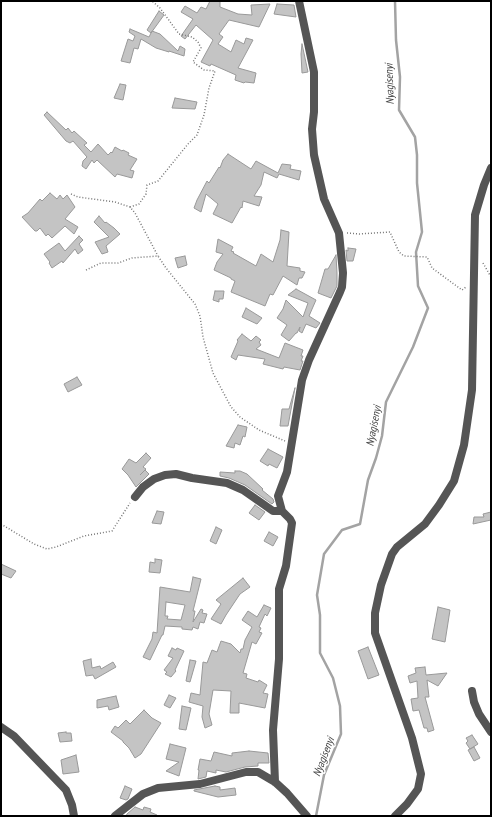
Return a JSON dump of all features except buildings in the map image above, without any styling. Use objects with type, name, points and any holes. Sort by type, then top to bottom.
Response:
[{"type":"street","points":[[275,782],[273,730],[279,659],[279,589],[286,566],[292,523],[282,511],[278,496],[287,472],[302,380],[312,353],[342,287],[344,273],[339,233],[324,199],[314,156],[312,129],[314,112],[314,72],[299,1]]},
{"type":"street","points":[[395,816],[407,804],[418,789],[421,774],[412,738],[375,633],[375,613],[381,585],[392,554],[397,547],[425,524],[439,505],[454,481],[464,445],[472,390],[475,215],[491,168]]},
{"type":"street","points":[[135,497],[143,487],[154,479],[164,475],[176,474],[227,483],[243,490],[273,511],[282,511]]},
{"type":"street","points":[[472,691],[474,702],[479,714],[491,732]]},
{"type":"street","points":[[1,727],[14,736],[66,790],[72,805],[74,816]]},
{"type":"street","points":[[115,816],[143,794],[158,788],[200,784],[246,772],[258,772],[275,782],[288,793],[307,816]]},
{"type":"path","points":[[130,208],[139,204],[146,194],[147,185],[158,181],[197,135],[204,115],[209,88],[215,71],[204,70],[193,62],[201,48],[198,42],[192,37],[180,34],[160,8],[152,1]]},
{"type":"path","points":[[71,194],[78,197],[115,202],[130,208],[135,213],[158,256],[195,304],[200,316],[203,337],[213,373],[232,407],[240,417],[259,430],[292,444]]},
{"type":"path","points":[[339,233],[359,234],[390,232],[399,252],[404,256],[427,257],[432,268],[462,290],[468,287],[473,279]]},
{"type":"path","points":[[86,270],[101,263],[118,263],[132,258],[158,256]]},
{"type":"path","points":[[1,524],[34,544],[46,549],[56,547],[84,536],[112,531],[135,497]]},
{"type":"waterway","name":"Nyagisenyi","points":[[316,816],[324,775],[341,734],[340,706],[333,678],[320,653],[320,615],[317,595],[324,554],[342,530],[360,524],[368,480],[382,436],[386,402],[413,347],[428,308],[418,286],[416,252],[422,232],[417,183],[417,155],[415,137],[399,110],[400,77],[396,40],[395,1]]}]
